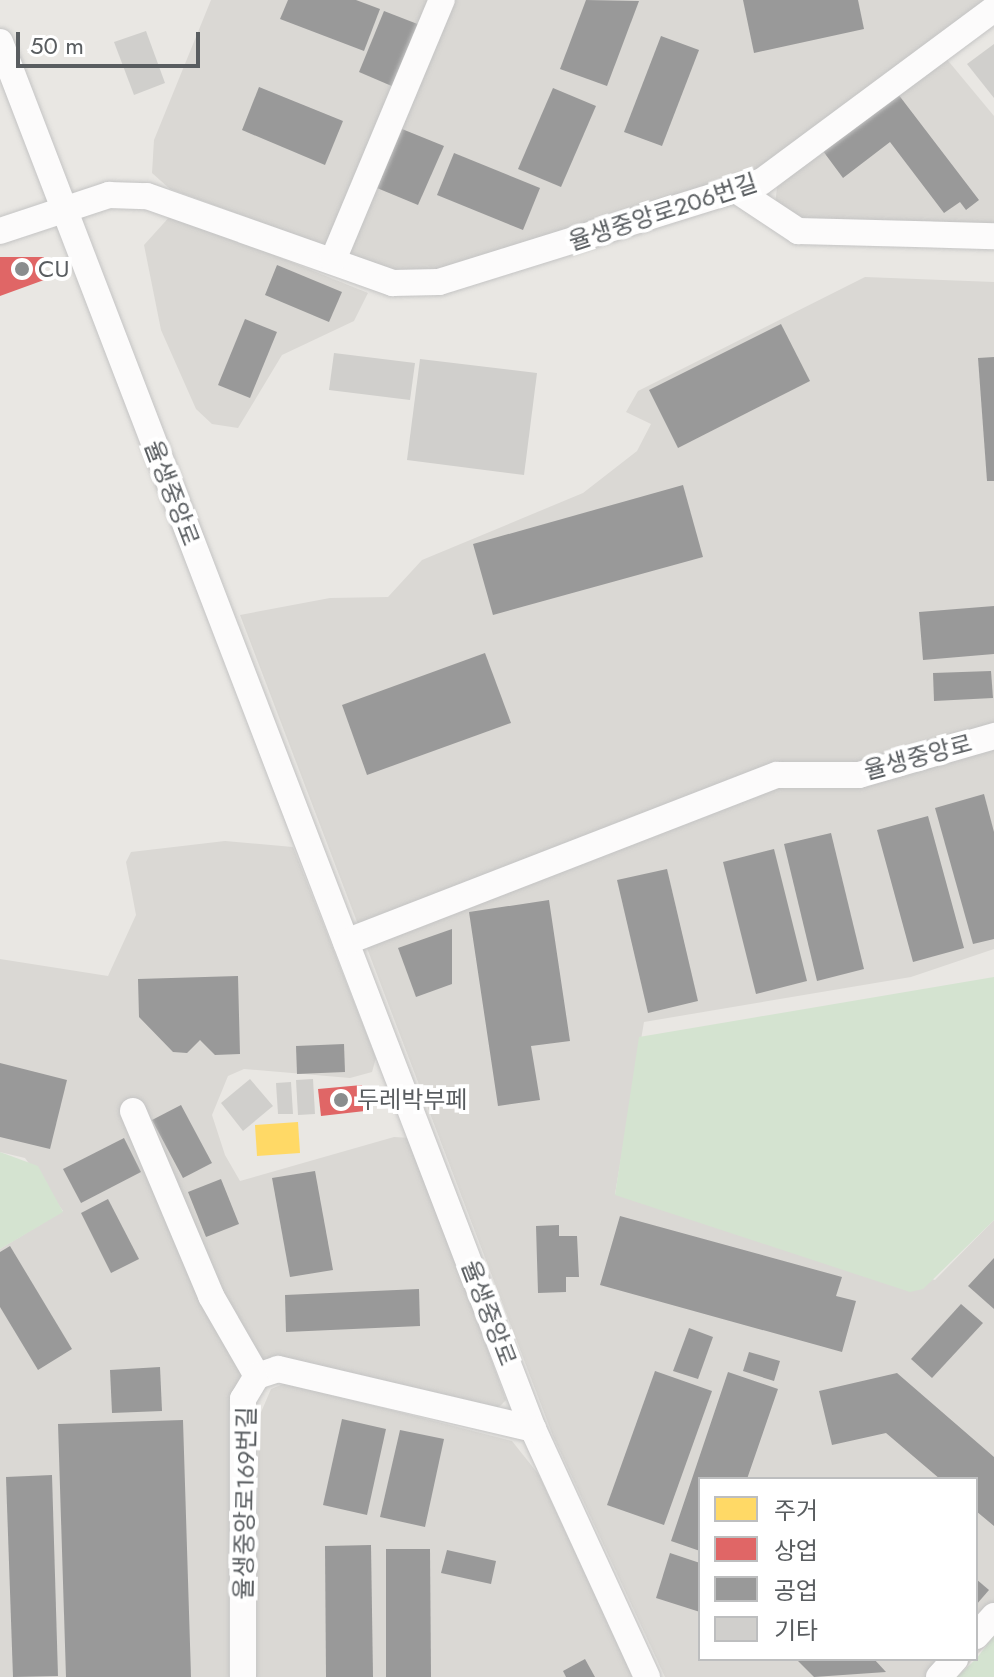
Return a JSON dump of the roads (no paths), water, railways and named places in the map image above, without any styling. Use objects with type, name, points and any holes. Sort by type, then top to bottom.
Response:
[{"type":"street","points":[[333,260],[442,0]]},
{"type":"street","name":"율생중앙로206번길","points":[[0,231],[109,195],[147,196],[393,283],[439,282],[739,192],[783,169],[994,9]]},
{"type":"street","name":"율생중앙로","points":[[0,42],[533,1429],[647,1677]]},
{"type":"street","points":[[739,192],[798,231],[994,236]]},
{"type":"street","name":"율생중앙로","points":[[346,942],[777,775],[859,775],[994,736]]},
{"type":"street","points":[[133,1111],[211,1296],[257,1376]]},
{"type":"street","name":"율생중앙로169번길","points":[[243,1677],[243,1399],[257,1376],[278,1369],[533,1429]]},
{"type":"street","points":[[978,1634],[994,1616]]},
{"type":"street","points":[[939,1677],[953,1661]]},
{"type":"place","name":"CU","points":[[22,269]]},
{"type":"place","name":"두레박부페","points":[[341,1100]]}]
